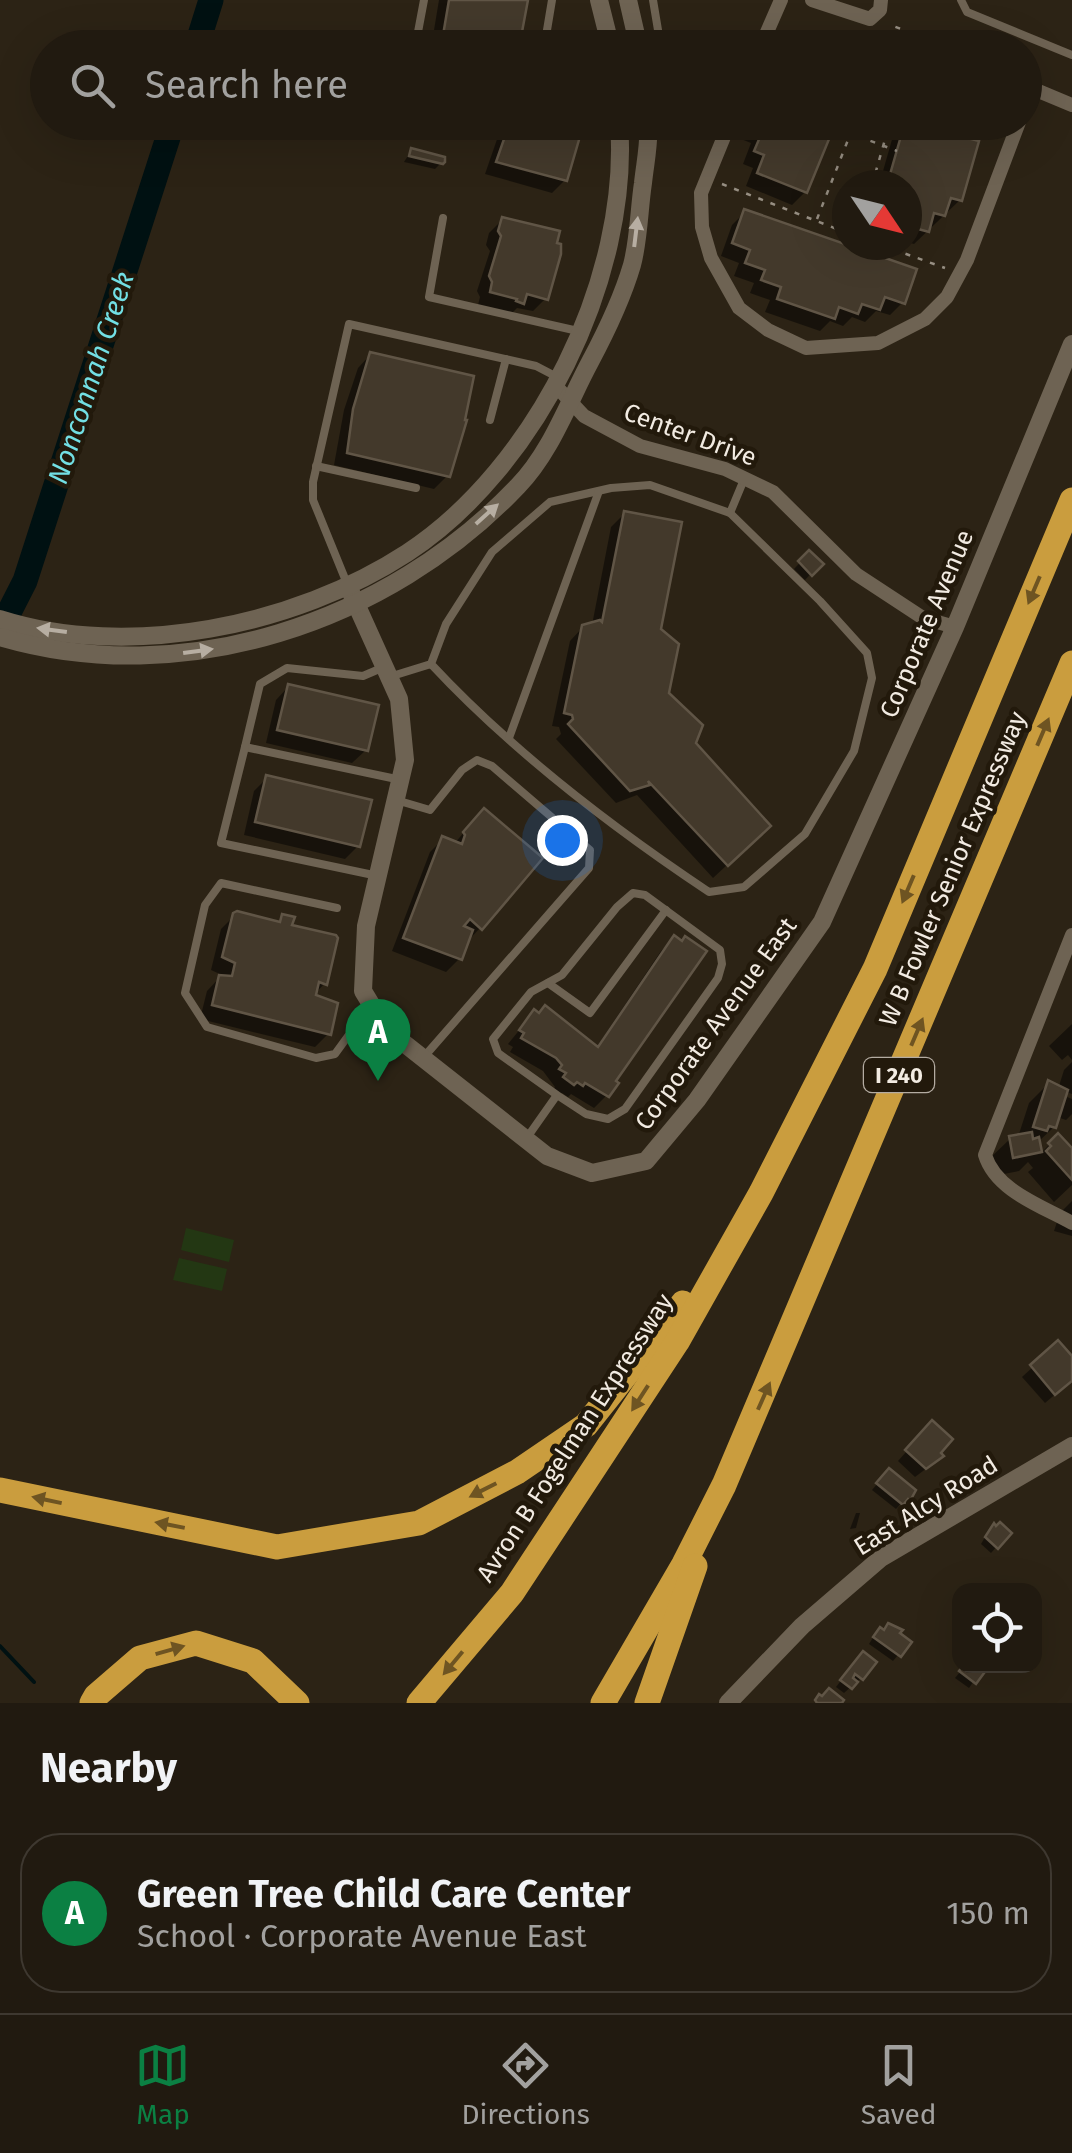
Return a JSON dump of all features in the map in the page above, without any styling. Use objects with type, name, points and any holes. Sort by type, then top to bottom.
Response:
[{"type":"highway","name":"W B Fowler Senior Expressway","points":[[761,1193],[874,969],[1072,500]]},
{"type":"highway","name":"W B Fowler Senior Expressway","points":[[724,1485],[1072,663]]},
{"type":"highway","points":[[0,1490],[278,1547],[419,1523],[518,1472],[586,1425],[666,1326],[761,1193]]},
{"type":"highway","name":"Avron B Fogelman Expressway","points":[[419,1703],[512,1593],[677,1342],[761,1193]]},
{"type":"highway","points":[[647,1703],[724,1485]]},
{"type":"highway","name":"I 240","points":[[603,1703],[724,1485]]},
{"type":"highway","points":[[590,1703],[640,1639]]},
{"type":"highway","points":[[92,1703],[140,1658],[196,1643],[252,1661],[297,1703]]},
{"type":"street","points":[[600,0],[607,30]]},
{"type":"street","points":[[628,0],[636,30]]},
{"type":"street","points":[[768,30],[781,0]]},
{"type":"street","points":[[812,0],[870,19],[880,10],[881,0]]},
{"type":"street","points":[[1042,92],[1072,105]]},
{"type":"street","points":[[352,595],[462,507],[505,460],[557,381],[582,332],[617,211],[619,140]]},
{"type":"street","points":[[0,618],[103,646],[164,656],[244,644],[444,553],[520,484],[572,404],[607,331],[632,263],[646,140]]},
{"type":"street","points":[[723,140],[701,193],[702,227],[711,258],[739,308],[768,330],[806,348],[878,343],[925,319],[948,297],[1012,140]]},
{"type":"street","name":"Corporate Avenue","points":[[822,922],[955,627],[1072,344]]},
{"type":"street","name":"Center Drive","points":[[557,381],[584,416],[640,446],[745,478],[773,492],[856,574],[923,618],[955,627]]},
{"type":"street","points":[[352,595],[399,698],[405,760],[366,926],[363,991],[373,1008]]},
{"type":"street","points":[[0,637],[37,648],[103,646]]},
{"type":"street","name":"Corporate Avenue East","points":[[373,1008],[386,1029],[547,1156],[592,1173],[646,1161],[697,1100],[822,922]]},
{"type":"street","points":[[1072,936],[985,1155],[989,1167],[1004,1185],[1072,1222]]},
{"type":"street","name":"East Alcy Road","points":[[728,1703],[802,1626],[881,1558],[1072,1446]]},
{"type":"lane","points":[[418,30],[424,0]]},
{"type":"lane","points":[[547,30],[552,0]]},
{"type":"lane","points":[[653,0],[659,30]]},
{"type":"lane","points":[[961,0],[967,12],[1010,30]]},
{"type":"lane","points":[[1042,43],[1072,56]]},
{"type":"lane","points":[[443,218],[429,297],[582,332]]},
{"type":"lane","points":[[352,595],[313,500],[316,466],[349,324],[536,366],[557,381]]},
{"type":"lane","points":[[490,420],[506,359]]},
{"type":"lane","points":[[316,466],[416,488]]},
{"type":"lane","points":[[730,513],[745,478]]},
{"type":"lane","points":[[650,486],[730,513],[867,653],[872,678],[854,751],[804,834],[744,887],[709,892],[620,833],[430,664],[446,624],[492,552],[550,502],[599,490],[650,486]]},
{"type":"lane","points":[[509,738],[599,490]]},
{"type":"lane","points":[[378,876],[221,842],[260,684],[287,668],[363,676],[430,664]]},
{"type":"lane","points":[[245,746],[400,780]]},
{"type":"lane","points":[[396,800],[430,810],[462,770],[477,760],[492,766],[590,850],[590,868],[423,1058]]},
{"type":"lane","points":[[337,908],[221,882],[206,905],[185,993],[207,1027],[316,1058],[336,1054],[362,1016],[373,1008]]},
{"type":"lane","points":[[633,893],[645,895],[666,910],[720,950],[722,964],[718,978],[625,1110],[608,1119],[586,1114],[498,1054],[493,1039],[530,992],[562,975],[633,893]]},
{"type":"lane","points":[[548,983],[590,1013],[666,910]]},
{"type":"lane","points":[[526,1139],[557,1095]]},
{"type":"path","points":[[816,221],[848,140]]},
{"type":"path","points":[[864,140],[897,151]]},
{"type":"path","points":[[876,170],[885,140]]},
{"type":"path","points":[[707,178],[832,227]]},
{"type":"path","points":[[922,260],[960,274]]},
{"type":"green space","points":[[186,1228],[234,1240],[229,1262],[181,1250]]},
{"type":"green space","points":[[179,1258],[227,1269],[222,1291],[173,1280]]},
{"type":"building","points":[[449,0],[528,0],[522,30],[444,30]]},
{"type":"building","points":[[504,140],[579,140],[567,181],[496,162]]},
{"type":"building","points":[[759,140],[829,140],[807,193],[757,173],[764,155],[754,151]]},
{"type":"building","points":[[900,140],[979,141],[962,201],[951,198],[945,216],[934,213],[929,232],[922,230],[922,170],[891,170]]},
{"type":"building","points":[[411,148],[445,157],[445,162],[409,156]]},
{"type":"building","points":[[744,209],[832,240],[832,260],[891,260],[917,269],[905,304],[885,297],[880,310],[862,304],[858,314],[839,307],[835,319],[777,299],[781,287],[761,280],[765,270],[745,263],[750,250],[732,243]]},
{"type":"building","points":[[502,217],[560,231],[557,243],[561,244],[561,254],[548,300],[527,294],[524,304],[490,292],[489,276],[501,236],[498,231]]},
{"type":"building","points":[[370,352],[474,376],[467,420],[450,477],[347,453],[353,409]]},
{"type":"building","points":[[624,511],[682,522],[661,629],[679,644],[669,693],[703,725],[696,743],[771,826],[728,866],[648,781],[650,785],[630,791],[568,724],[572,715],[564,713],[582,625],[602,622]]},
{"type":"building","points":[[809,550],[824,564],[812,576],[798,561]]},
{"type":"building","points":[[288,684],[379,705],[368,751],[277,730]]},
{"type":"building","points":[[266,775],[372,800],[360,847],[255,822]]},
{"type":"building","points":[[484,808],[543,858],[482,930],[470,919],[464,926],[473,930],[462,960],[403,938],[442,836],[462,844],[463,832]]},
{"type":"building","points":[[233,913],[280,922],[282,914],[295,917],[292,925],[336,935],[327,985],[319,982],[316,995],[338,1003],[331,1035],[212,1005],[219,975],[232,976],[235,963],[222,957]]},
{"type":"building","points":[[674,935],[682,941],[685,936],[707,951],[616,1081],[619,1083],[609,1097],[585,1083],[574,1085],[563,1077],[566,1073],[559,1069],[562,1065],[556,1058],[521,1038],[524,1033],[519,1030],[534,1009],[539,1013],[545,1005],[598,1047]]},
{"type":"building","points":[[1048,1080],[1068,1090],[1056,1128],[1049,1126],[1047,1131],[1033,1127]]},
{"type":"building","points":[[1032,1132],[1033,1139],[1039,1137],[1042,1152],[1013,1158],[1009,1136]]},
{"type":"building","points":[[1058,1133],[1072,1148],[1072,1180],[1046,1151]]},
{"type":"building","points":[[1058,1340],[1072,1356],[1072,1381],[1055,1395],[1030,1365]]},
{"type":"building","points":[[932,1420],[953,1439],[941,1453],[944,1456],[926,1469],[905,1450]]},
{"type":"building","points":[[889,1468],[916,1490],[903,1505],[876,1483]]},
{"type":"building","points":[[1000,1522],[1012,1533],[998,1549],[985,1537],[994,1523],[996,1526]]},
{"type":"building","points":[[888,1623],[903,1630],[900,1633],[912,1642],[901,1657],[873,1637]]},
{"type":"building","points":[[863,1651],[877,1662],[863,1680],[855,1674],[853,1678],[858,1682],[852,1689],[840,1680]]},
{"type":"building","points":[[962,1673],[984,1673],[976,1684]]},
{"type":"building","points":[[829,1688],[844,1700],[842,1703],[817,1703],[819,1694],[822,1696]]},
{"type":"waterway","name":"Nonconnah Creek","points":[[202,30],[211,0]]},
{"type":"waterway","name":"Nonconnah Creek","points":[[0,630],[25,581],[167,140]]},
{"type":"waterway","points":[[0,1646],[34,1682]]},
{"type":"place","name":"Green Tree Child Care Center","points":[[378,1081]]}]
